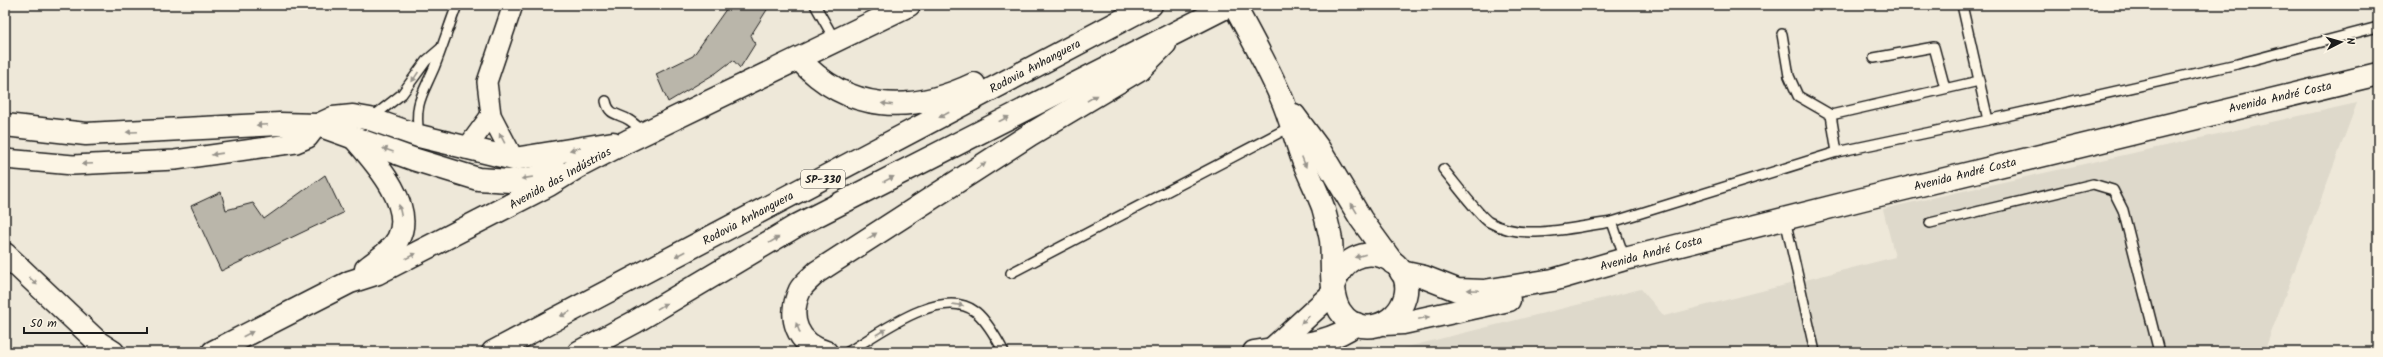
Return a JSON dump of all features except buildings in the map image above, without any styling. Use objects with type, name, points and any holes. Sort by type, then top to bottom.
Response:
[{"type":"main road","name":"Avenida das Indústrias","points":[[213,352],[350,282],[378,273],[549,185],[578,166],[836,42],[909,5]]},
{"type":"main road","name":"SP-330","points":[[579,352],[635,322],[796,226],[1177,30],[1230,5]]},
{"type":"main road","points":[[1234,5],[1282,98],[1328,227],[1333,288],[1340,312],[1356,324],[1366,327],[1402,323],[1526,296],[1553,280]]},
{"type":"main road","points":[[799,59],[815,76],[837,90],[869,102],[897,105],[921,103],[953,94],[1100,23],[1148,7]]},
{"type":"main road","name":"Rodovia Anhanguera","points":[[493,352],[1148,7]]},
{"type":"main road","points":[[826,352],[814,348],[805,340],[801,336],[795,323],[795,307],[800,289],[817,272],[1031,134],[1140,69],[1177,30]]},
{"type":"main road","name":"Avenida André Costa","points":[[1553,280],[1625,259],[1785,219],[2226,109],[2378,74]]},
{"type":"main road","points":[[1282,98],[1319,149],[1361,220],[1397,267],[1406,283],[1406,295],[1398,312],[1385,324]]},
{"type":"main road","points":[[5,115],[30,126],[52,132],[86,134],[280,124],[318,125],[413,159],[478,179],[529,179],[578,166]]},
{"type":"main road","points":[[318,125],[333,118],[353,116],[370,119],[419,136],[514,159],[637,137]]},
{"type":"main road","points":[[5,125],[30,126]]},
{"type":"main road","points":[[413,159],[419,136]]},
{"type":"main road","points":[[350,282],[387,252],[398,239],[402,225],[396,195],[387,179],[354,137]]},
{"type":"main road","points":[[5,254],[99,349]]},
{"type":"main road","points":[[1264,350],[1333,288],[1338,272],[1346,262],[1357,256],[1370,254],[1383,256],[1397,267],[1457,290],[1484,291],[1553,280]]},
{"type":"main road","points":[[1264,350],[1295,347],[1343,334],[1356,324]]},
{"type":"street","points":[[513,5],[487,82],[491,116],[514,159]]},
{"type":"street","points":[[466,148],[491,116]]},
{"type":"street","points":[[5,158],[73,165],[175,160],[296,143],[308,138],[318,125]]},
{"type":"lane","points":[[419,136],[416,118],[420,97],[441,48],[457,5]]},
{"type":"lane","points":[[815,5],[836,42]]},
{"type":"lane","points":[[1962,5],[1988,120]]},
{"type":"lane","points":[[1443,169],[1488,221],[1515,232],[1566,229],[1612,222],[1837,152],[2237,64],[2378,27]]},
{"type":"lane","points":[[1782,34],[1789,76],[1798,96],[1831,115],[1980,81]]},
{"type":"lane","points":[[1874,58],[1934,47],[1945,88]]},
{"type":"lane","points":[[370,119],[402,94],[426,61],[441,48]]},
{"type":"lane","points":[[606,101],[608,110],[616,116],[628,119],[637,137]]},
{"type":"lane","points":[[1831,115],[1837,152]]},
{"type":"lane","points":[[1011,274],[1292,126]]},
{"type":"lane","points":[[1930,223],[2093,184],[2113,190],[2123,210],[2159,352]]},
{"type":"lane","points":[[1785,219],[1815,352]]},
{"type":"lane","points":[[1612,222],[1625,259]]},
{"type":"lane","points":[[848,352],[920,310],[941,304],[960,304],[976,312],[997,339],[1004,352]]},
{"type":"lane","points":[[598,352],[635,322]]},
{"type":"shaded area","points":[[2357,103],[2264,352],[1328,352],[1358,345],[1391,351],[1641,289],[1664,316],[1895,257],[1883,209]]}]
